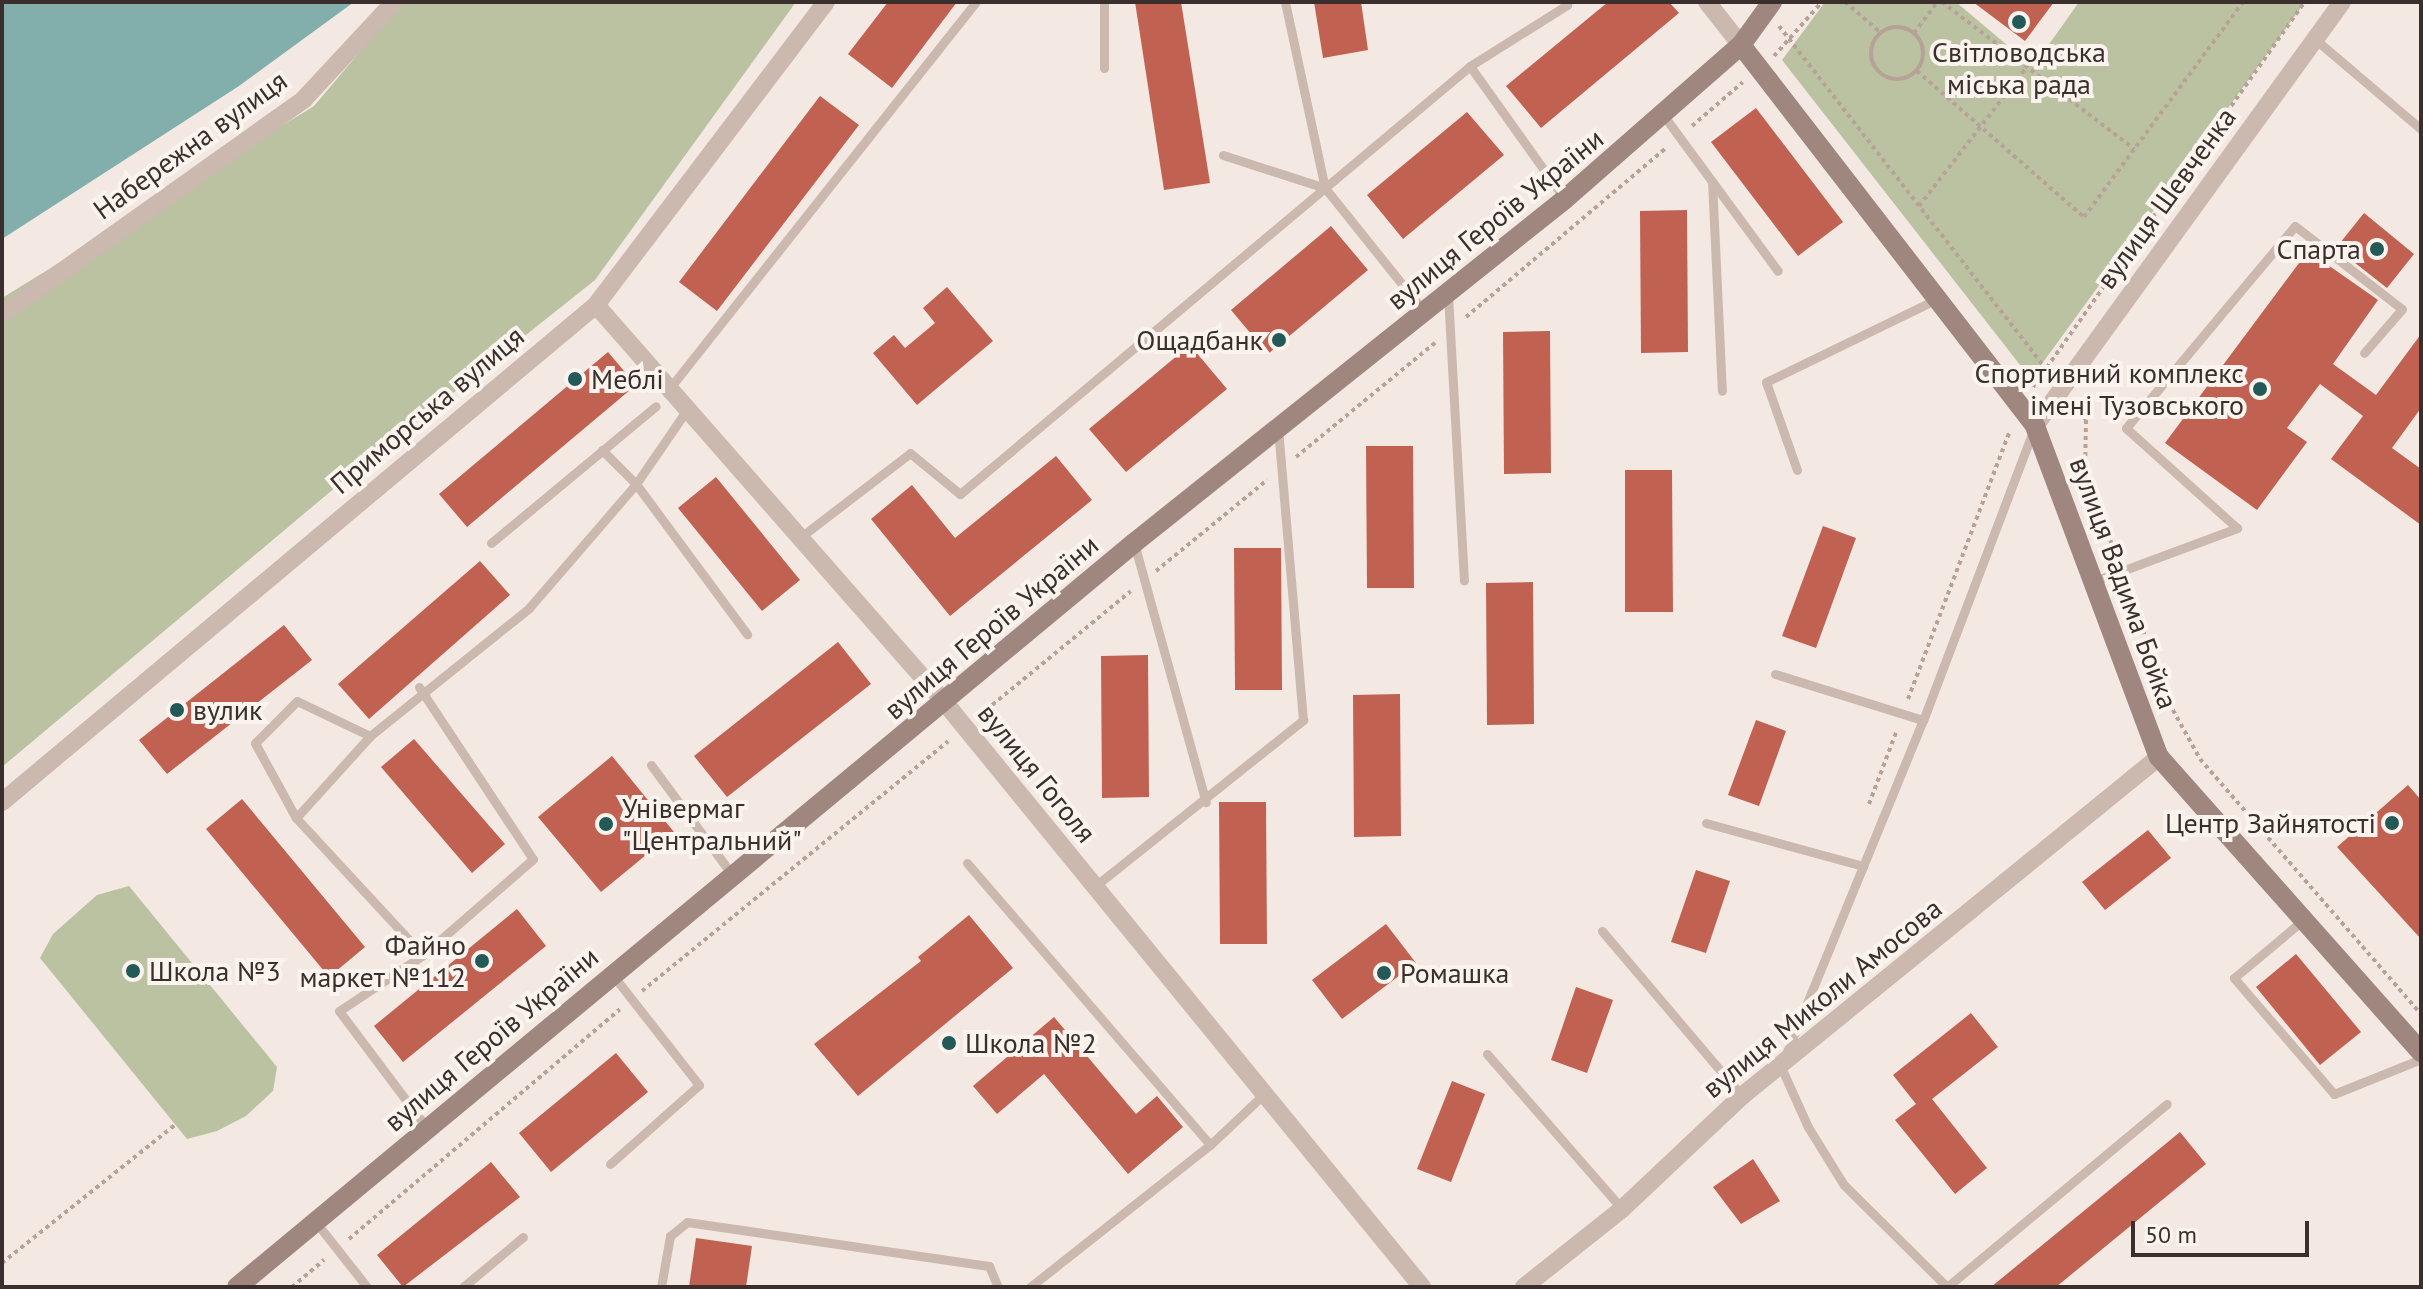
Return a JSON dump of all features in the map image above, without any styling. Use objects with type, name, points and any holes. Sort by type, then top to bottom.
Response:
[{"type":"main road","name":"вулиця Героїв України","points":[[237,1287],[731,873],[946,704],[1134,543],[1565,199],[1664,116],[1741,45],[1772,2]]},
{"type":"main road","name":"вулиця Вадима Бойка","points":[[1741,45],[2035,426],[2159,757],[2421,1052]]},
{"type":"street","name":"Набережна вулиця","points":[[2,314],[304,99],[394,2]]},
{"type":"street","name":"Приморська вулиця","points":[[2,802],[596,305],[826,2]]},
{"type":"street","name":"вулиця Вадима Бойка","points":[[1707,2],[1741,45]]},
{"type":"street","name":"вулиця Шевченка","points":[[2035,426],[2342,2]]},
{"type":"street","name":"вулиця Гоголя","points":[[596,305],[802,536],[946,704],[1422,1287]]},
{"type":"street","name":"вулиця Миколи Амосова","points":[[1524,1287],[1622,1209],[1742,1096],[2159,757]]},
{"type":"lane","points":[[669,389],[976,2]]},
{"type":"lane","points":[[1104,2],[1104,68]]},
{"type":"lane","points":[[1285,2],[1325,188],[1425,313]]},
{"type":"lane","points":[[802,536],[910,453],[960,494],[1470,66],[1567,5],[1564,2]]},
{"type":"lane","points":[[2316,40],[2421,129]]},
{"type":"lane","points":[[1470,66],[1565,199]]},
{"type":"lane","points":[[1664,116],[1778,271]]},
{"type":"lane","points":[[1223,155],[1325,188]]},
{"type":"lane","points":[[1712,181],[1722,391]]},
{"type":"lane","points":[[2092,582],[2237,528],[2126,428],[2295,226],[2402,309],[2364,353]]},
{"type":"lane","points":[[1448,295],[1464,581]]},
{"type":"lane","points":[[1797,470],[1766,382],[1937,299]]},
{"type":"lane","points":[[491,543],[656,406]]},
{"type":"lane","points":[[296,818],[370,736],[529,608],[636,484],[688,407]]},
{"type":"lane","points":[[2035,426],[1923,720],[1781,1067],[1808,1127],[1844,1185],[1947,1287],[2167,1104]]},
{"type":"lane","points":[[1094,887],[1206,802],[1303,720],[1278,429]]},
{"type":"lane","points":[[602,450],[636,484],[747,634]]},
{"type":"lane","points":[[1134,543],[1206,802]]},
{"type":"lane","points":[[1775,674],[1923,720]]},
{"type":"lane","points":[[422,692],[533,859],[423,955],[339,1011],[427,1128]]},
{"type":"lane","points":[[370,736],[297,701],[255,743],[296,818],[423,955]]},
{"type":"lane","points":[[651,765],[731,873]]},
{"type":"lane","points":[[1706,823],[1863,866]]},
{"type":"lane","points":[[967,863],[1210,1145]]},
{"type":"lane","points":[[2303,920],[2234,978],[2334,1094],[2421,1059]]},
{"type":"lane","points":[[1602,931],[1742,1096]]},
{"type":"lane","points":[[610,1164],[699,1085],[612,974]]},
{"type":"lane","points":[[1487,1054],[1622,1209]]},
{"type":"lane","points":[[1030,1287],[1210,1145],[1264,1094]]},
{"type":"lane","points":[[315,1221],[367,1287]]},
{"type":"lane","points":[[661,1287],[670,1236],[687,1222],[989,1266],[998,1287]]},
{"type":"lane","points":[[463,1287],[523,1237]]},
{"type":"path","points":[[292,1287],[632,1000],[1451,330],[1790,42],[1822,2]]},
{"type":"path","points":[[1845,2],[1880,32]]},
{"type":"path","points":[[1914,33],[1940,2],[2134,149]]},
{"type":"path","points":[[1917,71],[2084,217],[2243,2]]},
{"type":"path","points":[[1893,27],[1914,33],[1924,49],[1917,71],[1900,80],[1875,69],[1870,56],[1880,32],[1893,27]]},
{"type":"path","points":[[1919,206],[2027,67]]},
{"type":"path","points":[[2,1263],[175,1125]]},
{"type":"green space","points":[[402,2],[796,2],[595,280],[355,471],[2,767],[2,298],[314,106]]},
{"type":"green space","points":[[1825,2],[1956,2],[2033,67],[2079,2],[2305,2],[2031,379],[1782,60]]},
{"type":"green space","points":[[129,886],[277,1067],[273,1091],[246,1116],[217,1131],[187,1139],[40,958],[53,934],[97,895]]},
{"type":"water","points":[[2,2],[354,2],[239,86],[2,239]]},
{"type":"building","points":[[888,2],[957,2],[892,88],[848,54]]},
{"type":"building","points":[[1135,2],[1181,2],[1210,183],[1164,190]]},
{"type":"building","points":[[1314,2],[1361,2],[1368,50],[1323,58]]},
{"type":"building","points":[[1608,2],[1669,2],[1679,13],[1541,128],[1506,86]]},
{"type":"building","name":"Світловодська міська рада","points":[[1973,2],[2054,2],[2025,41]]},
{"type":"building","points":[[820,96],[859,125],[717,311],[679,282]]},
{"type":"building","points":[[1756,108],[1843,222],[1798,256],[1711,142]]},
{"type":"building","points":[[1467,112],[1504,155],[1403,239],[1367,195]]},
{"type":"building","points":[[1687,210],[1688,352],[1641,353],[1640,211]]},
{"type":"building","name":"Спарта","points":[[2364,213],[2414,254],[2387,288],[2336,248]]},
{"type":"building","points":[[1331,226],[1368,270],[1268,354],[1231,310]]},
{"type":"building","name":"Спортивний комплекс імені Тузовського","points":[[2308,251],[2378,300],[2333,364],[2376,395],[2421,334],[2421,408],[2392,448],[2421,469],[2421,525],[2331,459],[2363,416],[2320,384],[2287,428],[2307,442],[2257,510],[2165,443]]},
{"type":"building","points":[[947,287],[993,341],[917,405],[873,353],[894,335],[905,348],[935,323],[923,308]]},
{"type":"building","points":[[1550,331],[1551,473],[1504,474],[1503,332]]},
{"type":"building","points":[[1190,345],[1227,389],[1126,472],[1089,429]]},
{"type":"building","points":[[608,352],[636,385],[467,527],[439,494]]},
{"type":"building","points":[[1366,446],[1413,446],[1414,588],[1367,588]]},
{"type":"building","points":[[1056,456],[1092,500],[950,616],[871,519],[912,485],[955,538]]},
{"type":"building","points":[[1625,470],[1672,470],[1673,612],[1625,612]]},
{"type":"building","points":[[716,477],[800,580],[762,611],[678,508]]},
{"type":"building","points":[[1823,526],[1856,538],[1816,648],[1782,636]]},
{"type":"building","points":[[1234,548],[1281,548],[1282,690],[1235,690]]},
{"type":"building","points":[[480,561],[510,595],[369,719],[338,684]]},
{"type":"building","points":[[1533,582],[1534,724],[1487,725],[1486,583]]},
{"type":"building","points":[[284,625],[312,660],[167,774],[139,740]]},
{"type":"building","points":[[838,642],[871,684],[727,797],[694,756]]},
{"type":"building","points":[[1148,655],[1149,797],[1102,798],[1101,656]]},
{"type":"building","points":[[1400,694],[1401,836],[1354,837],[1353,695]]},
{"type":"building","points":[[1756,720],[1786,731],[1759,806],[1728,795]]},
{"type":"building","points":[[414,739],[505,844],[472,873],[381,767]]},
{"type":"building","name":"Універмаг \"Центральний\"","points":[[612,756],[674,832],[601,892],[538,817]]},
{"type":"building","name":"Центр Зайнятості","points":[[2408,785],[2421,800],[2421,939],[2337,847]]},
{"type":"building","points":[[242,799],[365,947],[329,977],[206,829]]},
{"type":"building","points":[[1219,802],[1266,802],[1267,944],[1220,944]]},
{"type":"building","points":[[2148,830],[2171,858],[2105,910],[2082,882]]},
{"type":"building","points":[[1696,870],[1730,881],[1706,953],[1671,942]]},
{"type":"building","points":[[517,909],[546,946],[403,1062],[374,1026]]},
{"type":"building","points":[[969,915],[1013,968],[858,1096],[814,1044],[921,961],[918,957]]},
{"type":"building","points":[[1386,924],[1416,963],[1342,1019],[1312,980]]},
{"type":"building","points":[[2296,954],[2361,1032],[2320,1065],[2256,987]]},
{"type":"building","points":[[1576,987],[1613,1000],[1587,1073],[1551,1060]]},
{"type":"building","points":[[1971,1013],[1998,1047],[1932,1099],[1987,1168],[1955,1194],[1895,1120],[1916,1104],[1893,1075]]},
{"type":"building","points":[[1054,1017],[1136,1114],[1157,1096],[1183,1127],[1128,1174],[1044,1074],[997,1114],[973,1086]]},
{"type":"building","points":[[616,1053],[648,1092],[551,1172],[519,1133]]},
{"type":"building","points":[[1452,1081],[1485,1094],[1451,1182],[1417,1169]]},
{"type":"building","points":[[2180,1132],[2206,1164],[2056,1287],[1991,1287]]},
{"type":"building","points":[[1753,1159],[1780,1201],[1741,1224],[1713,1187]]},
{"type":"building","points":[[491,1162],[520,1197],[403,1287],[377,1255]]},
{"type":"building","points":[[696,1238],[752,1246],[746,1287],[689,1287]]},
{"type":"place","name":"Світловодська міська рада","points":[[2019,22]]},
{"type":"place","name":"Спарта","points":[[2377,249]]},
{"type":"place","name":"Ощадбанк","points":[[1279,340]]},
{"type":"place","name":"Меблі","points":[[575,379]]},
{"type":"place","name":"Спортивний комплекс імені Тузовського","points":[[2260,389]]},
{"type":"place","name":"вулик","points":[[177,710]]},
{"type":"place","name":"Центр Зайнятості","points":[[2392,823]]},
{"type":"place","name":"Універмаг \"Центральний\"","points":[[606,824]]},
{"type":"place","name":"Файно маркет №112","points":[[482,961]]},
{"type":"place","name":"Школа №3","points":[[133,971]]},
{"type":"place","name":"Ромашка","points":[[1384,973]]},
{"type":"place","name":"Школа №2","points":[[949,1043]]}]
